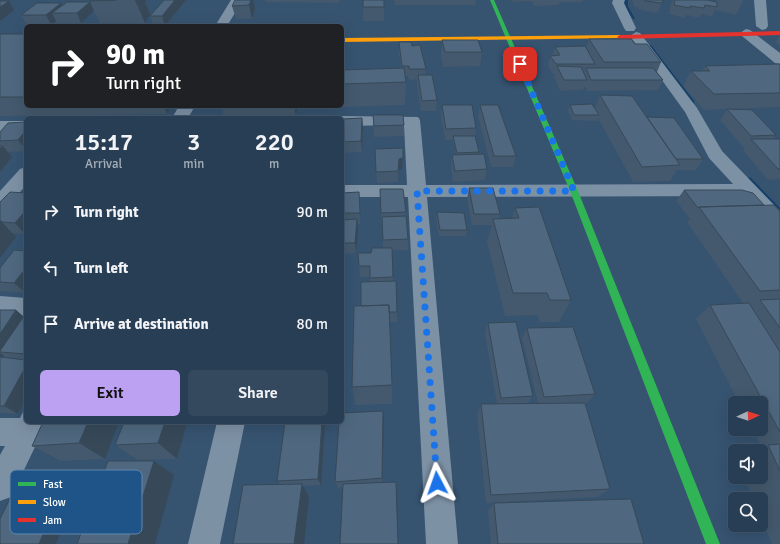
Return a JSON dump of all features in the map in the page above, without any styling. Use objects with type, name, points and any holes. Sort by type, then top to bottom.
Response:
[{"type":"street","points":[[223,24],[237,0]]},
{"type":"street","points":[[492,0],[503,29],[574,191],[713,544]]},
{"type":"street","points":[[619,0],[618,4],[633,32],[692,111],[715,154],[780,223]]},
{"type":"street","points":[[760,0],[762,26]]},
{"type":"street","points":[[344,40],[508,39],[780,26]]},
{"type":"street","points":[[413,30],[503,29],[633,32],[780,32]]},
{"type":"street","points":[[746,33],[780,60]]},
{"type":"street","points":[[344,121],[412,120],[442,544]]},
{"type":"street","points":[[0,126],[24,126]]},
{"type":"street","points":[[11,198],[24,176]]},
{"type":"street","points":[[344,191],[750,190]]},
{"type":"street","points":[[0,306],[24,308]]},
{"type":"street","points":[[204,544],[231,424]]},
{"type":"street","points":[[0,486],[20,429]]},
{"type":"building","points":[[90,0],[116,0],[89,1]]},
{"type":"building","points":[[164,0],[175,0],[162,16],[150,16]]},
{"type":"building","points":[[235,0],[251,0],[249,5],[232,6]]},
{"type":"building","points":[[363,0],[384,0],[384,7],[363,7]]},
{"type":"building","points":[[644,0],[663,0],[662,3]]},
{"type":"building","points":[[675,0],[707,0],[717,2],[717,7],[705,5],[704,8],[690,6],[690,8],[674,5]]},
{"type":"building","points":[[0,1],[9,1],[0,7]]},
{"type":"building","points":[[67,2],[90,2],[77,13],[52,13]]},
{"type":"building","points":[[37,3],[61,3],[46,15],[21,15]]},
{"type":"building","points":[[0,34],[24,34],[24,97],[0,97]]},
{"type":"building","points":[[589,39],[631,39],[635,44],[647,44],[661,62],[604,62]]},
{"type":"building","points":[[442,40],[478,40],[482,52],[445,52]]},
{"type":"building","points":[[399,42],[411,42],[412,46],[420,45],[426,69],[409,69],[409,66],[402,66]]},
{"type":"building","points":[[585,46],[595,64],[556,64],[550,56],[560,55],[555,47]]},
{"type":"building","points":[[780,64],[780,93],[714,94],[691,71],[710,71],[705,66]]},
{"type":"building","points":[[557,66],[581,67],[587,80],[564,80]]},
{"type":"building","points":[[404,68],[406,82],[344,84],[344,70]]},
{"type":"building","points":[[586,68],[653,68],[663,80],[591,80]]},
{"type":"building","points":[[418,75],[432,75],[437,100],[422,101]]},
{"type":"building","points":[[600,95],[632,96],[680,165],[642,167]]},
{"type":"building","points":[[592,104],[599,115],[574,115],[570,105]]},
{"type":"building","points":[[442,105],[472,105],[476,128],[446,129]]},
{"type":"building","points":[[480,105],[498,105],[516,156],[494,156]]},
{"type":"building","points":[[727,109],[752,110],[776,135],[751,136]]},
{"type":"building","points":[[373,115],[403,115],[404,125],[374,126]]},
{"type":"building","points":[[647,117],[674,118],[703,159],[676,159]]},
{"type":"building","points":[[362,118],[361,141],[344,142],[344,119]]},
{"type":"building","points":[[24,122],[24,132],[18,140],[0,141],[0,132],[8,123]]},
{"type":"building","points":[[453,136],[475,136],[479,152],[457,153]]},
{"type":"building","points":[[751,139],[780,139],[780,169],[778,169]]},
{"type":"building","points":[[403,148],[403,158],[399,159],[398,171],[376,172],[375,149]]},
{"type":"building","points":[[484,154],[487,169],[455,171],[452,155]]},
{"type":"building","points":[[469,188],[493,188],[500,214],[474,214]]},
{"type":"building","points":[[380,189],[403,189],[406,212],[381,213]]},
{"type":"building","points":[[684,190],[742,190],[753,193],[764,205],[698,208]]},
{"type":"building","points":[[10,192],[24,193],[24,212],[15,223],[2,222],[0,220],[0,202]]},
{"type":"building","points":[[359,192],[360,213],[344,213],[344,193]]},
{"type":"building","points":[[774,205],[780,212],[780,290],[760,291],[699,207]]},
{"type":"building","points":[[539,207],[571,300],[550,300],[547,293],[513,293],[493,219],[519,218],[515,208]]},
{"type":"building","points":[[437,212],[464,213],[467,230],[440,230]]},
{"type":"building","points":[[406,216],[408,239],[383,240],[382,217]]},
{"type":"building","points":[[357,219],[355,243],[344,243],[344,220]]},
{"type":"building","points":[[372,248],[392,248],[393,277],[370,278],[370,266],[359,266],[358,253],[371,253]]},
{"type":"building","points":[[14,250],[24,251],[24,270],[14,283],[0,282],[0,268]]},
{"type":"building","points":[[396,281],[397,312],[389,312],[389,305],[361,306],[361,282]]},
{"type":"building","points":[[780,299],[780,328],[760,300]]},
{"type":"building","points":[[749,303],[780,352],[780,432],[768,410],[768,396],[760,396],[710,305]]},
{"type":"building","points":[[389,305],[392,385],[352,387],[354,306]]},
{"type":"building","points":[[0,310],[16,310],[0,334]]},
{"type":"building","points":[[24,316],[24,354],[0,351]]},
{"type":"building","points":[[516,322],[533,396],[501,398],[488,323]]},
{"type":"building","points":[[573,327],[595,394],[544,397],[527,328]]},
{"type":"building","points":[[0,357],[24,360],[24,370],[4,406],[0,406]]},
{"type":"building","points":[[585,403],[610,489],[491,495],[481,404]]},
{"type":"building","points":[[383,411],[382,478],[335,482],[339,424],[344,424],[344,413]]},
{"type":"building","points":[[42,424],[87,424],[79,443],[32,446]]},
{"type":"building","points":[[123,424],[164,424],[158,443],[115,445]]},
{"type":"building","points":[[285,424],[322,424],[318,479],[277,481]]},
{"type":"building","points":[[780,444],[780,471],[768,445]]},
{"type":"building","points":[[108,461],[154,461],[142,499],[142,470],[105,470]]},
{"type":"building","points":[[396,482],[398,544],[340,544],[343,484]]},
{"type":"building","points":[[302,484],[294,544],[233,544],[243,485]]},
{"type":"building","points":[[10,499],[10,534],[43,534],[39,544],[0,544],[0,519]]},
{"type":"building","points":[[631,499],[644,544],[498,544],[494,503]]},
{"type":"building","points":[[81,534],[131,534],[128,544],[77,544]]},
{"type":"waterway","points":[[626,0],[626,6],[634,18]]},
{"type":"waterway","points":[[650,46],[692,102]]},
{"type":"waterway","points":[[749,179],[780,212]]},
{"type":"traffic: fast","points":[[492,0],[574,191],[713,544]]},
{"type":"traffic: slow","points":[[344,40],[620,37]]},
{"type":"traffic: jam","points":[[620,37],[780,33]]},
{"type":"route","points":[[437,483],[417,191],[574,191],[520,64]]}]
